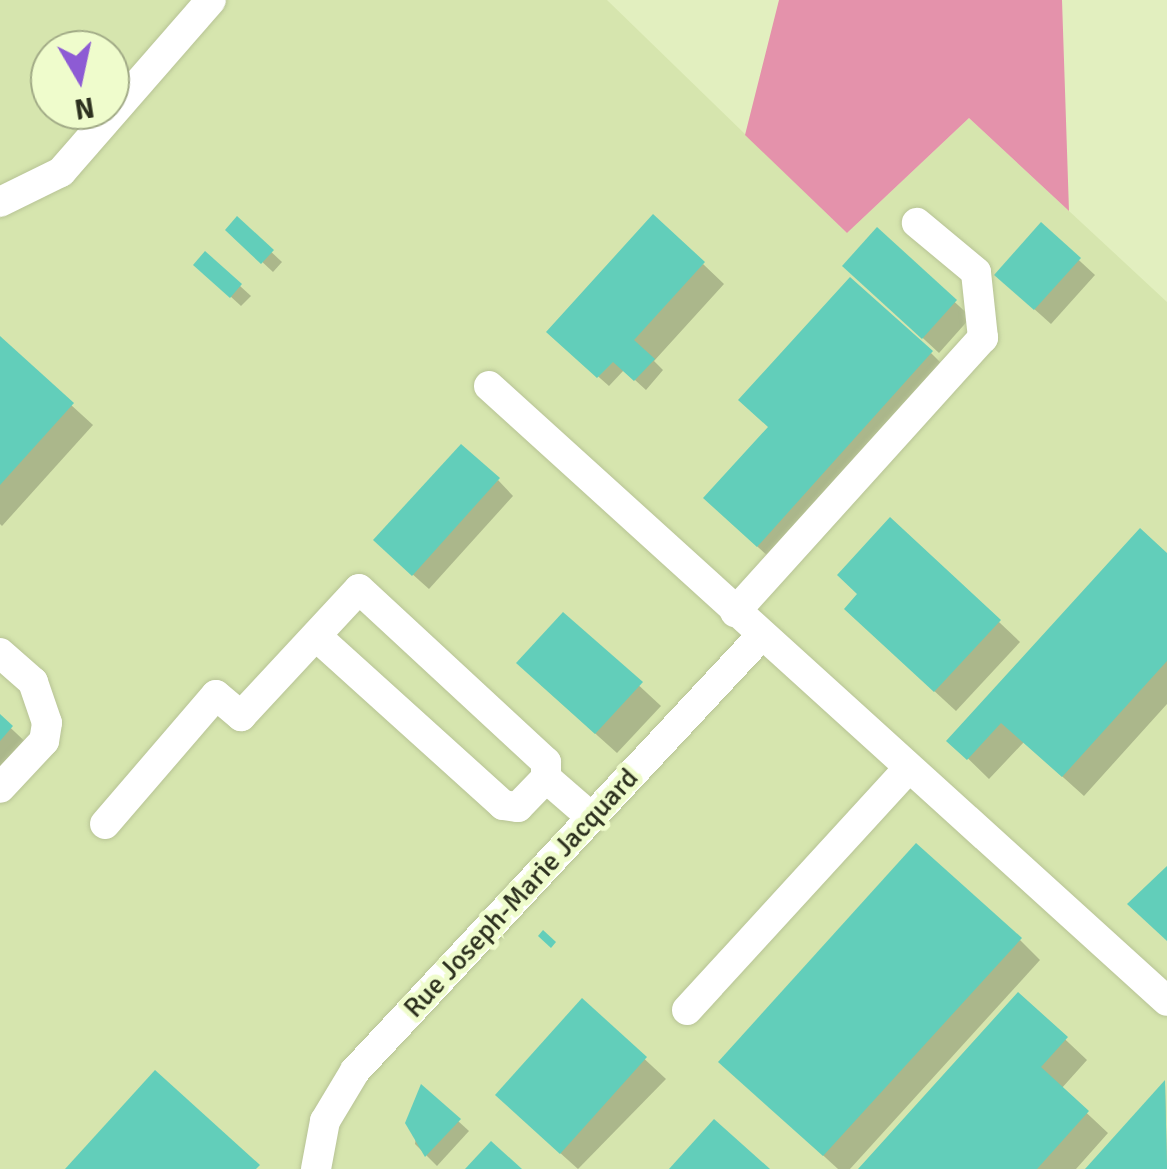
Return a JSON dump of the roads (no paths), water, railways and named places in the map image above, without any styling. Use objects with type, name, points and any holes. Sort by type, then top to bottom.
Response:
[{"type":"street","points":[[0,202],[61,172],[210,0]]},
{"type":"street","points":[[735,612],[983,338],[976,272],[917,224]]},
{"type":"street","points":[[489,386],[760,636],[1167,1001]]},
{"type":"street","points":[[105,824],[216,695],[241,716],[360,589],[546,762],[546,778],[518,807],[503,805],[316,636]]},
{"type":"street","name":"Rue Joseph-Marie Jacquard","points":[[316,1169],[325,1121],[354,1071],[760,636]]},
{"type":"street","points":[[0,654],[32,682],[47,723],[44,741],[0,788]]},
{"type":"street","points":[[686,1010],[908,768]]},
{"type":"street","points":[[546,778],[591,817]]}]
